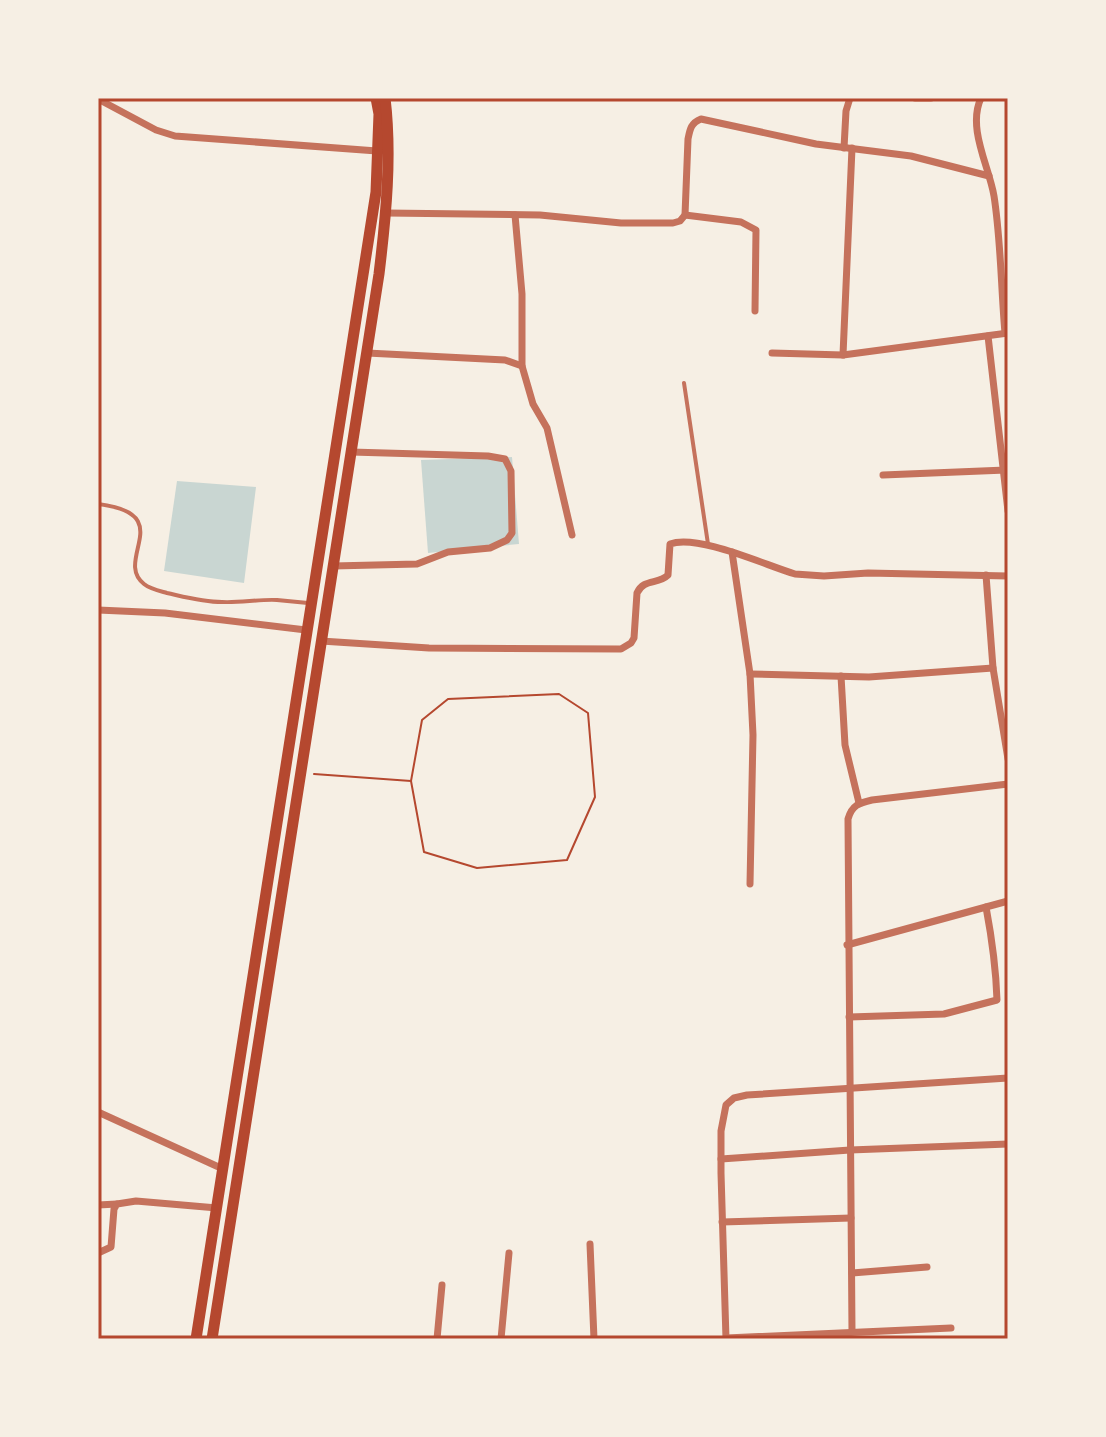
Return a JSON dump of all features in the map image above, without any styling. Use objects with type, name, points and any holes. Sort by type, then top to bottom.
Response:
[{"type":"main road","points":[[196,1339],[376,192],[379,114],[376,98]]},
{"type":"main road","points":[[212,1339],[367,353],[386,213],[388,119],[385,98]]},
{"type":"street","points":[[843,355],[848,148],[846,111],[850,98]]},
{"type":"street","points":[[915,98],[931,98]]},
{"type":"street","points":[[772,353],[843,355],[1006,333],[994,195],[979,137],[976,108],[981,98]]},
{"type":"street","points":[[98,99],[156,130],[175,136],[377,151]]},
{"type":"street","points":[[386,213],[515,215],[621,223],[680,221],[685,215],[688,139],[694,121],[711,120],[816,144],[911,156],[989,176]]},
{"type":"street","points":[[515,215],[522,294],[522,366],[533,404],[547,428],[572,535]]},
{"type":"street","points":[[685,215],[741,222],[756,230],[755,311]]},
{"type":"street","points":[[988,336],[1006,470],[1008,511]]},
{"type":"street","points":[[367,353],[505,360],[522,366]]},
{"type":"street","points":[[333,566],[417,564],[448,552],[490,548],[507,540],[512,533],[511,471],[505,459],[351,452]]},
{"type":"street","points":[[883,475],[1006,470]]},
{"type":"street","points":[[321,641],[429,648],[621,649],[634,638],[640,586],[664,580],[668,575],[670,544],[678,541],[732,552],[808,576],[868,573],[1008,576]]},
{"type":"street","points":[[732,552],[750,674],[753,735],[750,884]]},
{"type":"street","points":[[986,575],[993,668],[1008,759]]},
{"type":"street","points":[[98,610],[165,613],[306,630]]},
{"type":"street","points":[[750,674],[869,677],[993,668]]},
{"type":"street","points":[[841,676],[845,745],[859,803]]},
{"type":"street","points":[[852,1331],[846,834],[851,809],[872,800],[1008,784]]},
{"type":"street","points":[[847,945],[1008,901]]},
{"type":"street","points":[[849,1017],[944,1014],[996,1002],[997,970],[986,907]]},
{"type":"street","points":[[951,1328],[726,1338],[722,1115],[726,1105],[734,1098],[747,1095],[1008,1078]]},
{"type":"street","points":[[98,1112],[223,1169]]},
{"type":"street","points":[[721,1159],[1008,1144]]},
{"type":"street","points":[[98,1205],[136,1201],[217,1208]]},
{"type":"street","points":[[98,1253],[111,1247],[117,1204]]},
{"type":"street","points":[[722,1222],[851,1218]]},
{"type":"street","points":[[590,1244],[594,1339]]},
{"type":"street","points":[[501,1339],[509,1253]]},
{"type":"street","points":[[852,1273],[927,1267]]},
{"type":"street","points":[[437,1339],[442,1285]]},
{"type":"lane","points":[[684,383],[708,546]]},
{"type":"lane","points":[[98,504],[127,510],[135,515],[139,524],[136,570],[146,585],[179,596],[208,601],[311,603]]},
{"type":"path","points":[[559,694],[588,713],[595,797],[567,860],[477,868],[424,852],[411,781],[422,720],[448,699],[559,694]]},
{"type":"path","points":[[301,773],[411,781]]},
{"type":"shaded area","points":[[512,457],[519,544],[428,553],[421,460]]},
{"type":"shaded area","points":[[177,481],[256,487],[244,583],[164,571]]}]
